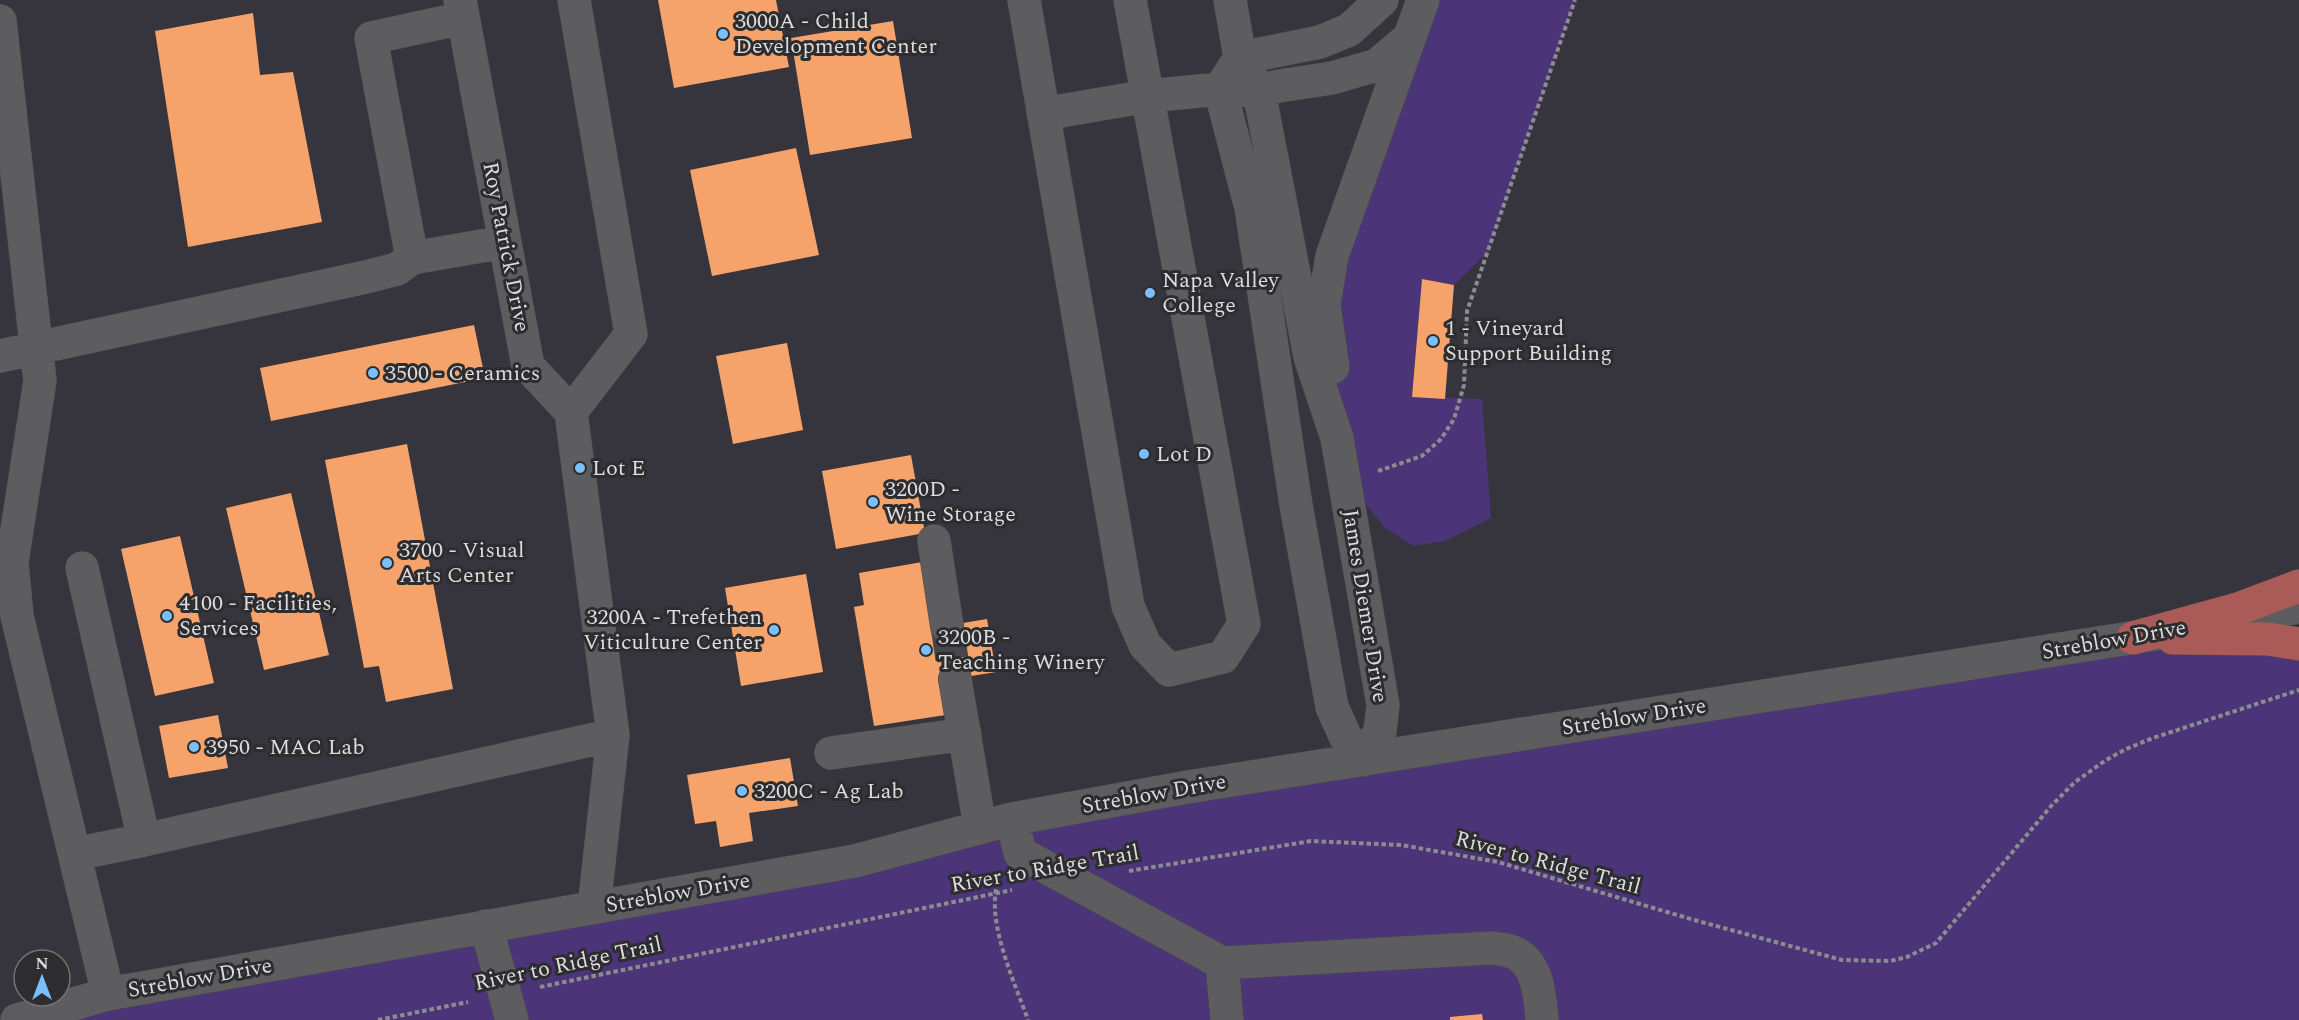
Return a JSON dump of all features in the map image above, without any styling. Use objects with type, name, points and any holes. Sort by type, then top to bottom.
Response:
[{"type":"main road","points":[[2133,638],[2238,609],[2299,586]]},
{"type":"main road","points":[[2133,638],[2268,639],[2299,644]]},
{"type":"street","points":[[574,0],[631,334],[571,412],[613,735],[594,908]]},
{"type":"street","points":[[1024,0],[1128,606],[1144,645],[1169,670],[1223,657],[1244,624],[1130,0]]},
{"type":"street","points":[[1220,89],[1240,58],[1230,0]]},
{"type":"street","points":[[1240,58],[1320,42],[1349,30],[1382,0]]},
{"type":"street","points":[[1337,438],[1333,369],[1324,305],[1332,256],[1423,0]]},
{"type":"street","points":[[412,258],[371,38],[462,9]]},
{"type":"street","name":"Roy Patrick Drive","points":[[462,9],[528,366],[571,412]]},
{"type":"street","points":[[0,21],[40,381],[12,562],[17,616],[108,994]]},
{"type":"street","points":[[1043,114],[1148,96],[1220,89],[1259,91],[1332,78],[1377,65],[1409,38]]},
{"type":"street","name":"James Diemer Drive","points":[[1220,89],[1251,208],[1296,506],[1332,707],[1345,736],[1364,760],[1380,731],[1383,705],[1344,477],[1337,438],[1310,357],[1259,91],[1240,58]]},
{"type":"street","points":[[0,357],[37,347],[366,277],[397,269],[412,258],[505,242]]},
{"type":"street","points":[[934,541],[947,626]]},
{"type":"street","points":[[82,568],[144,840]]},
{"type":"street","name":"Streblow Drive","points":[[17,1020],[108,994],[855,861],[1012,819],[1188,787],[2133,638],[2299,607]]},
{"type":"street","points":[[956,679],[980,827]]},
{"type":"street","points":[[831,753],[965,734]]},
{"type":"street","points":[[75,854],[613,735]]},
{"type":"street","points":[[1012,819],[1020,854],[1222,963],[1491,948],[1510,951],[1523,958],[1533,971],[1540,998],[1542,1020]]},
{"type":"street","points":[[486,926],[508,1007]]},
{"type":"street","points":[[1222,963],[1227,1020]]},
{"type":"path","points":[[1344,477],[1379,471],[1422,456],[1442,439],[1454,419],[1464,385],[1467,311],[1575,0]]},
{"type":"path","name":"River to Ridge Trail","points":[[1127,871],[1311,841],[1401,845],[1498,862],[1694,920],[1842,960],[1890,961],[1907,957],[1936,943],[2052,804],[2076,782],[2106,760],[2126,748],[2153,738],[2299,690]]},
{"type":"path","points":[[1020,854],[1000,874],[994,893],[1004,951],[1028,1020]]},
{"type":"path","name":"River to Ridge Trail","points":[[378,1020],[508,1007],[1016,889]]},
{"type":"shaded area","name":"Napa Valley College","points":[[0,0],[2299,0],[2299,586],[2238,609],[17,1020],[0,1020]]},
{"type":"shaded area","points":[[1430,0],[1575,0],[1488,252],[1454,285],[1422,279],[1412,396],[1482,399],[1491,518],[1445,541],[1414,546],[1385,528],[1344,477],[1337,438],[1332,256]]},
{"type":"shaded area","points":[[2133,638],[2299,644],[2299,1020],[17,1020],[486,926]]},
{"type":"building","name":"3000A - Child Development Center","points":[[658,0],[776,0],[789,67],[674,88]]},
{"type":"building","points":[[253,13],[260,75],[293,72],[322,222],[188,247],[155,31]]},
{"type":"building","points":[[893,21],[912,138],[810,155],[791,38]]},
{"type":"building","points":[[796,148],[819,255],[712,276],[690,170]]},
{"type":"building","name":"1 - Vineyard Support Building","points":[[1422,279],[1454,285],[1445,399],[1412,397]]},
{"type":"building","name":"3500 - Ceramics","points":[[474,325],[485,378],[271,421],[260,368]]},
{"type":"building","points":[[787,343],[803,430],[733,444],[716,356]]},
{"type":"building","name":"3700 - Visual Arts Center","points":[[407,444],[453,689],[386,702],[379,666],[364,668],[325,460]]},
{"type":"building","name":"3200D - Wine Storage","points":[[911,455],[925,533],[836,549],[822,471]]},
{"type":"building","points":[[291,493],[329,655],[264,670],[226,508]]},
{"type":"building","name":"4100 - Facilities, Services","points":[[180,536],[214,683],[155,696],[121,549]]},
{"type":"building","name":"3200B - Teaching Winery","points":[[928,561],[939,627],[987,619],[996,672],[947,680],[952,714],[874,726],[854,607],[864,605],[859,573]]},
{"type":"building","name":"3200A - Trefethen Viticulture Center","points":[[806,574],[823,672],[741,686],[725,588]]},
{"type":"building","name":"3950 - MAC Lab","points":[[218,715],[228,768],[169,778],[159,726]]},
{"type":"building","name":"3200C - Ag Lab","points":[[790,758],[798,806],[749,813],[753,841],[720,847],[716,821],[695,824],[687,775]]},
{"type":"building","points":[[1482,1014],[1483,1020],[1450,1020],[1450,1017]]},
{"type":"tunnel","points":[[947,626],[955,679]]},
{"type":"place","name":"3000A - Child Development Center","points":[[723,34]]},
{"type":"place","name":"Napa Valley College","points":[[1150,293]]},
{"type":"place","name":"1 - Vineyard Support Building","points":[[1433,341]]},
{"type":"place","name":"3500 - Ceramics","points":[[373,373]]},
{"type":"place","name":"Lot D","points":[[1144,454]]},
{"type":"place","name":"Lot E","points":[[580,468]]},
{"type":"place","name":"3200D - Wine Storage","points":[[873,502]]},
{"type":"place","name":"3700 - Visual Arts Center","points":[[387,563]]},
{"type":"place","name":"4100 - Facilities, Services","points":[[167,616]]},
{"type":"place","name":"3200A - Trefethen Viticulture Center","points":[[774,630]]},
{"type":"place","name":"3200B - Teaching Winery","points":[[926,650]]},
{"type":"place","name":"3950 - MAC Lab","points":[[194,747]]},
{"type":"place","name":"3200C - Ag Lab","points":[[742,791]]}]
